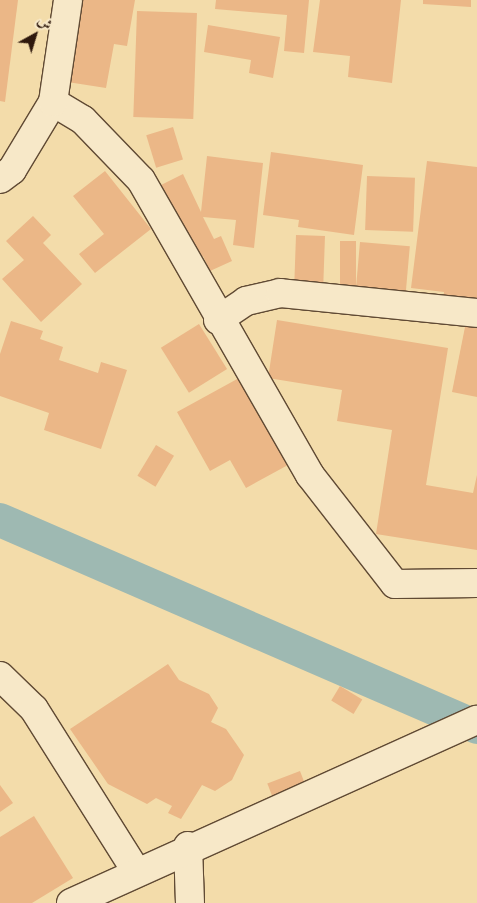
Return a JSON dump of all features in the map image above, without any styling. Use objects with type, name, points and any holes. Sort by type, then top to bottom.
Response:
[{"type":"street","points":[[0,179],[12,170],[53,102],[68,0]]},
{"type":"street","points":[[53,102],[83,120],[141,180],[218,320],[310,475],[395,584],[477,583]]},
{"type":"street","points":[[218,320],[246,300],[280,293],[477,313]]},
{"type":"street","points":[[0,676],[34,709],[136,872]]},
{"type":"street","points":[[71,903],[188,846],[427,746],[477,720]]},
{"type":"street","points":[[188,846],[190,903]]},
{"type":"building","points":[[0,0],[18,0],[5,102],[0,101]]},
{"type":"building","points":[[75,0],[135,0],[127,46],[114,44],[106,88],[61,81]]},
{"type":"building","points":[[216,0],[309,0],[304,53],[284,51],[287,15],[215,9]]},
{"type":"building","points":[[320,0],[401,0],[392,83],[348,77],[350,56],[313,52]]},
{"type":"building","points":[[423,0],[471,0],[471,7],[423,4]]},
{"type":"building","points":[[137,11],[197,13],[193,119],[133,117]]},
{"type":"building","points":[[208,25],[280,37],[273,78],[249,73],[251,60],[204,52]]},
{"type":"building","points":[[173,127],[183,160],[156,168],[146,135]]},
{"type":"building","points":[[271,152],[363,165],[354,235],[298,227],[299,220],[263,215]]},
{"type":"building","points":[[207,156],[263,163],[254,248],[233,245],[236,220],[203,217],[214,239],[221,236],[232,261],[210,271],[203,256],[188,263],[153,189],[183,174],[201,212]]},
{"type":"building","points":[[427,161],[477,167],[477,312],[442,307],[444,292],[411,288]]},
{"type":"building","points":[[105,171],[151,229],[95,273],[79,254],[104,234],[73,196]]},
{"type":"building","points":[[367,176],[415,178],[413,232],[365,230]]},
{"type":"building","points":[[33,216],[51,235],[43,243],[82,284],[41,322],[2,279],[24,260],[6,241]]},
{"type":"building","points":[[296,235],[325,236],[323,284],[294,283]]},
{"type":"building","points":[[340,241],[356,241],[356,285],[340,285]]},
{"type":"building","points":[[360,242],[410,246],[405,297],[356,293]]},
{"type":"building","points":[[277,320],[448,348],[426,485],[473,493],[477,475],[477,550],[376,534],[392,430],[337,421],[342,390],[268,378]]},
{"type":"building","points":[[11,321],[43,331],[40,339],[63,347],[59,360],[98,373],[101,362],[127,370],[101,449],[44,430],[49,413],[0,396],[0,354]]},
{"type":"building","points":[[466,322],[477,324],[477,397],[452,392]]},
{"type":"building","points":[[199,324],[227,369],[189,393],[161,348]]},
{"type":"building","points":[[239,378],[288,465],[246,488],[230,460],[210,471],[177,412]]},
{"type":"building","points":[[156,445],[174,456],[155,487],[137,476]]},
{"type":"building","points":[[168,664],[179,680],[209,694],[218,708],[211,722],[226,729],[244,755],[232,780],[215,791],[202,785],[181,819],[168,813],[172,806],[156,798],[147,804],[108,784],[70,729]]},
{"type":"building","points":[[340,686],[362,699],[354,714],[331,701]]},
{"type":"building","points":[[300,771],[307,789],[274,801],[267,784]]},
{"type":"building","points":[[0,785],[13,803],[0,812]]},
{"type":"building","points":[[34,816],[73,878],[32,903],[0,903],[0,837]]},
{"type":"waterway","points":[[0,520],[477,727]]}]
